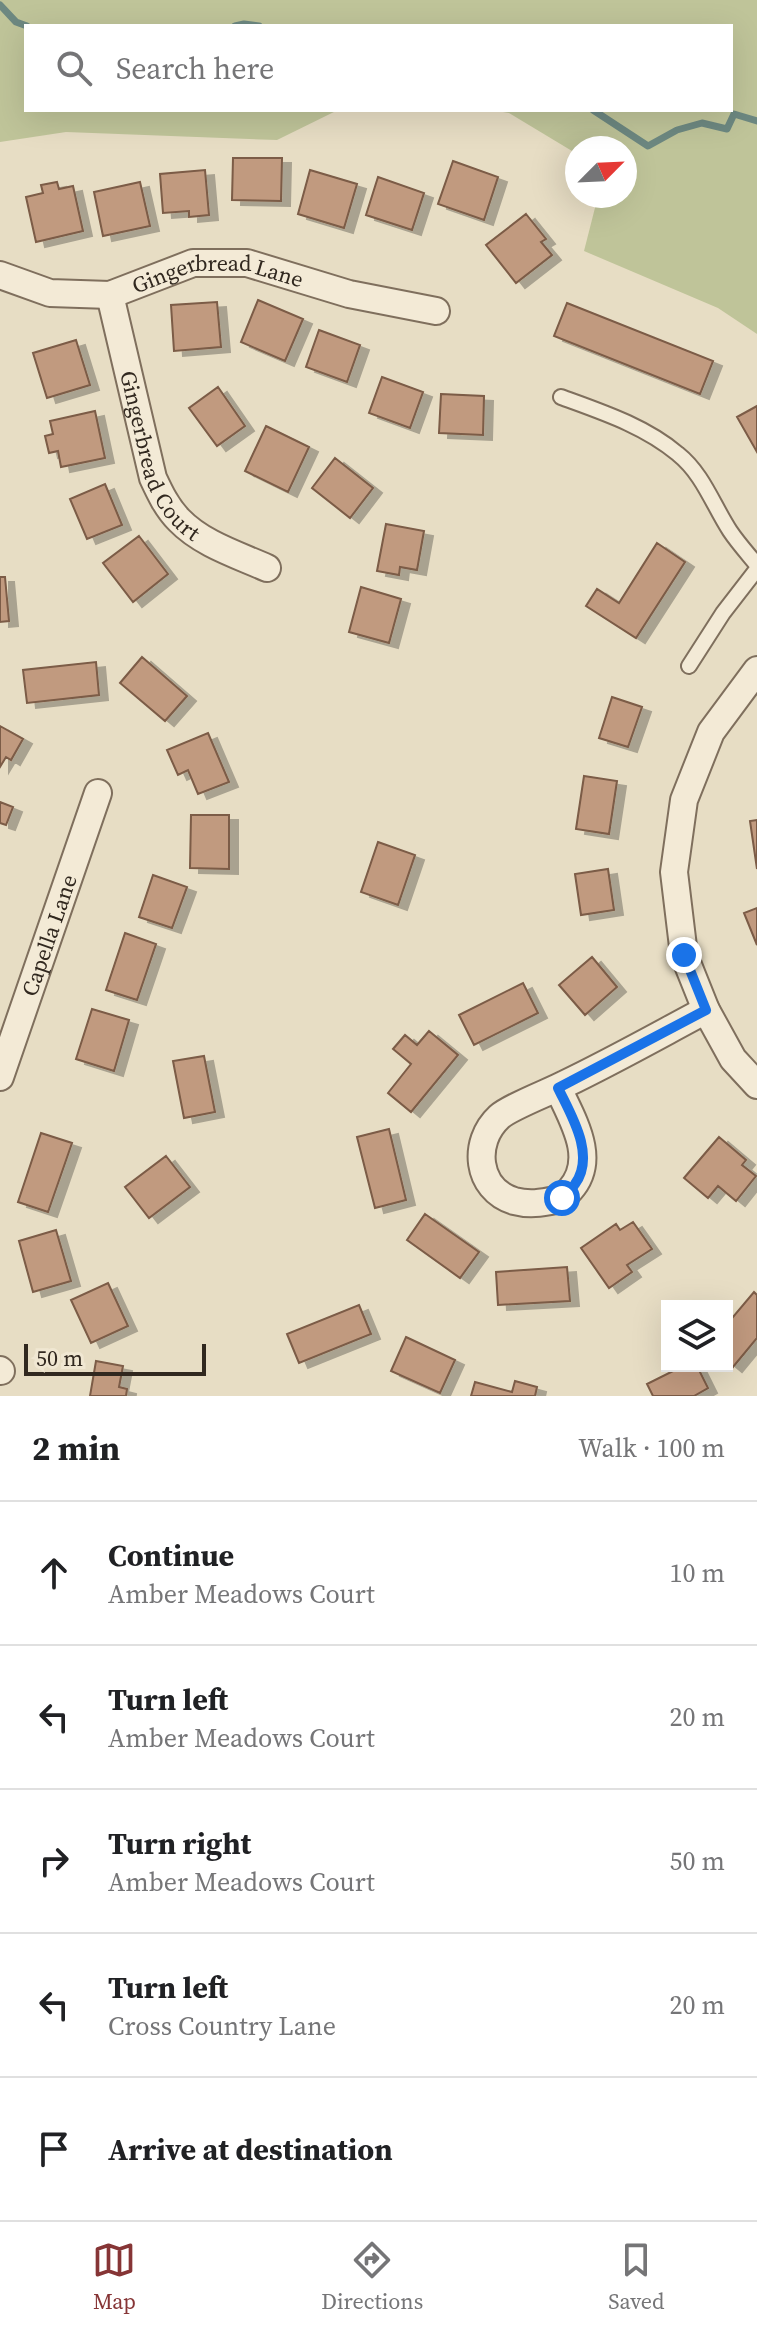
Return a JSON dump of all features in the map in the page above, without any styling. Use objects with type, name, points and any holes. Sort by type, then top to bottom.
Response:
[{"type":"street","name":"Gingerbread Lane","points":[[0,275],[50,293],[110,295],[193,263],[247,263],[349,294],[436,311]]},
{"type":"street","name":"Gingerbread Court","points":[[110,295],[153,478],[165,502],[179,520],[200,537],[267,568]]},
{"type":"street","points":[[757,670],[711,732],[684,800],[674,872],[684,955],[706,1010],[733,1059],[757,1085]]},
{"type":"street","name":"Capella Lane","points":[[0,1077],[98,793]]},
{"type":"street","points":[[558,1088],[580,1136],[583,1160],[578,1182],[562,1198],[536,1204],[511,1200],[490,1185],[480,1160],[484,1137],[500,1116],[706,1010]]},
{"type":"lane","points":[[561,397],[623,421],[680,455],[704,484],[730,531],[757,567],[689,666]]},
{"type":"green space","points":[[0,0],[757,0],[757,334],[718,308],[584,251],[595,208],[637,208],[637,136],[565,136],[565,147],[503,112],[733,112],[733,24],[24,24],[24,112],[334,112],[277,140],[66,132],[0,142]]},
{"type":"building","points":[[233,158],[282,158],[281,201],[232,200]]},
{"type":"building","points":[[453,161],[498,177],[484,220],[438,204]]},
{"type":"building","points":[[205,170],[209,215],[189,217],[189,211],[163,213],[160,174]]},
{"type":"building","points":[[310,170],[357,184],[344,228],[298,214]]},
{"type":"building","points":[[378,177],[424,193],[412,230],[366,215]]},
{"type":"building","points":[[57,182],[59,189],[73,186],[83,231],[36,242],[26,197],[43,193],[41,185]]},
{"type":"building","points":[[140,182],[150,226],[103,236],[94,192]]},
{"type":"building","points":[[526,214],[546,239],[541,242],[552,255],[516,283],[486,245]]},
{"type":"building","points":[[258,300],[303,319],[285,361],[241,342]]},
{"type":"building","points":[[217,302],[221,347],[174,351],[171,305]]},
{"type":"building","points":[[567,303],[713,361],[700,394],[554,336]]},
{"type":"building","points":[[319,330],[360,345],[347,382],[306,367]]},
{"type":"building","points":[[76,340],[90,385],[47,398],[33,353]]},
{"type":"building","points":[[382,377],[423,392],[410,428],[369,413]]},
{"type":"building","points":[[218,387],[245,426],[217,446],[189,408]]},
{"type":"building","points":[[441,394],[484,396],[483,435],[439,433]]},
{"type":"building","points":[[757,406],[757,452],[737,417]]},
{"type":"building","points":[[95,411],[105,458],[61,467],[58,451],[49,453],[45,436],[53,434],[50,421]]},
{"type":"building","points":[[266,426],[309,447],[288,492],[245,471]]},
{"type":"building","points":[[335,458],[373,488],[350,518],[312,488]]},
{"type":"building","points":[[105,484],[122,525],[87,539],[70,499]]},
{"type":"building","points":[[386,524],[424,531],[417,570],[400,567],[399,575],[377,571]]},
{"type":"building","points":[[139,536],[168,574],[133,602],[103,563]]},
{"type":"building","points":[[657,543],[685,562],[636,638],[586,606],[597,589],[619,603]]},
{"type":"building","points":[[0,577],[5,577],[9,621],[0,622]]},
{"type":"building","points":[[361,587],[401,599],[389,643],[349,632]]},
{"type":"building","points":[[142,657],[187,696],[165,721],[120,683]]},
{"type":"building","points":[[96,662],[99,695],[27,703],[23,670]]},
{"type":"building","points":[[612,697],[642,707],[628,747],[599,738]]},
{"type":"building","points":[[0,726],[23,739],[11,760],[6,757],[0,767]]},
{"type":"building","points":[[208,733],[229,782],[198,794],[188,770],[178,775],[167,750]]},
{"type":"building","points":[[584,776],[617,781],[609,834],[576,829]]},
{"type":"building","points":[[0,802],[13,807],[6,825],[0,823]]},
{"type":"building","points":[[191,815],[229,815],[229,869],[190,868]]},
{"type":"building","points":[[757,820],[757,869],[750,821]]},
{"type":"building","points":[[378,842],[415,855],[398,905],[361,892]]},
{"type":"building","points":[[608,869],[614,910],[581,915],[575,874]]},
{"type":"building","points":[[153,875],[187,887],[172,928],[139,917]]},
{"type":"building","points":[[757,908],[757,945],[744,913]]},
{"type":"building","points":[[125,933],[156,944],[137,1000],[106,990]]},
{"type":"building","points":[[592,957],[617,987],[585,1015],[559,985]]},
{"type":"building","points":[[523,983],[538,1013],[474,1045],[459,1015]]},
{"type":"building","points":[[92,1009],[129,1020],[114,1071],[76,1059]]},
{"type":"building","points":[[429,1031],[458,1055],[411,1112],[388,1093],[411,1064],[393,1049],[405,1035],[417,1045]]},
{"type":"building","points":[[204,1056],[215,1112],[184,1118],[173,1061]]},
{"type":"building","points":[[389,1129],[406,1200],[375,1208],[357,1137]]},
{"type":"building","points":[[41,1133],[72,1143],[48,1212],[18,1202]]},
{"type":"building","points":[[719,1137],[746,1160],[742,1165],[756,1176],[736,1201],[718,1186],[708,1198],[684,1178]]},
{"type":"building","points":[[166,1156],[190,1187],[149,1218],[125,1187]]},
{"type":"building","points":[[425,1214],[479,1252],[460,1278],[407,1240]]},
{"type":"building","points":[[633,1222],[652,1249],[627,1265],[632,1272],[609,1288],[581,1248],[616,1224],[620,1230]]},
{"type":"building","points":[[56,1230],[71,1281],[33,1292],[19,1241]]},
{"type":"building","points":[[567,1267],[570,1301],[498,1305],[496,1272]]},
{"type":"building","points":[[108,1283],[128,1326],[91,1343],[71,1300]]},
{"type":"building","points":[[754,1292],[757,1295],[757,1338],[733,1367],[733,1317]]},
{"type":"building","points":[[359,1305],[371,1334],[299,1363],[287,1334]]},
{"type":"building","points":[[406,1337],[455,1360],[440,1393],[391,1371]]},
{"type":"building","points":[[96,1361],[123,1366],[119,1387],[127,1389],[126,1396],[90,1396]]},
{"type":"building","points":[[671,1372],[700,1372],[708,1388],[694,1396],[653,1396],[647,1384]]},
{"type":"building","points":[[515,1381],[537,1387],[535,1396],[471,1396],[475,1382],[512,1392]]},
{"type":"waterway","points":[[0,5],[16,22],[24,25]]},
{"type":"waterway","points":[[596,112],[648,146],[677,130],[702,123],[727,129],[734,114],[757,121]]},
{"type":"route","points":[[562,1198],[578,1182],[583,1160],[580,1136],[558,1088],[706,1010],[684,955]]}]
